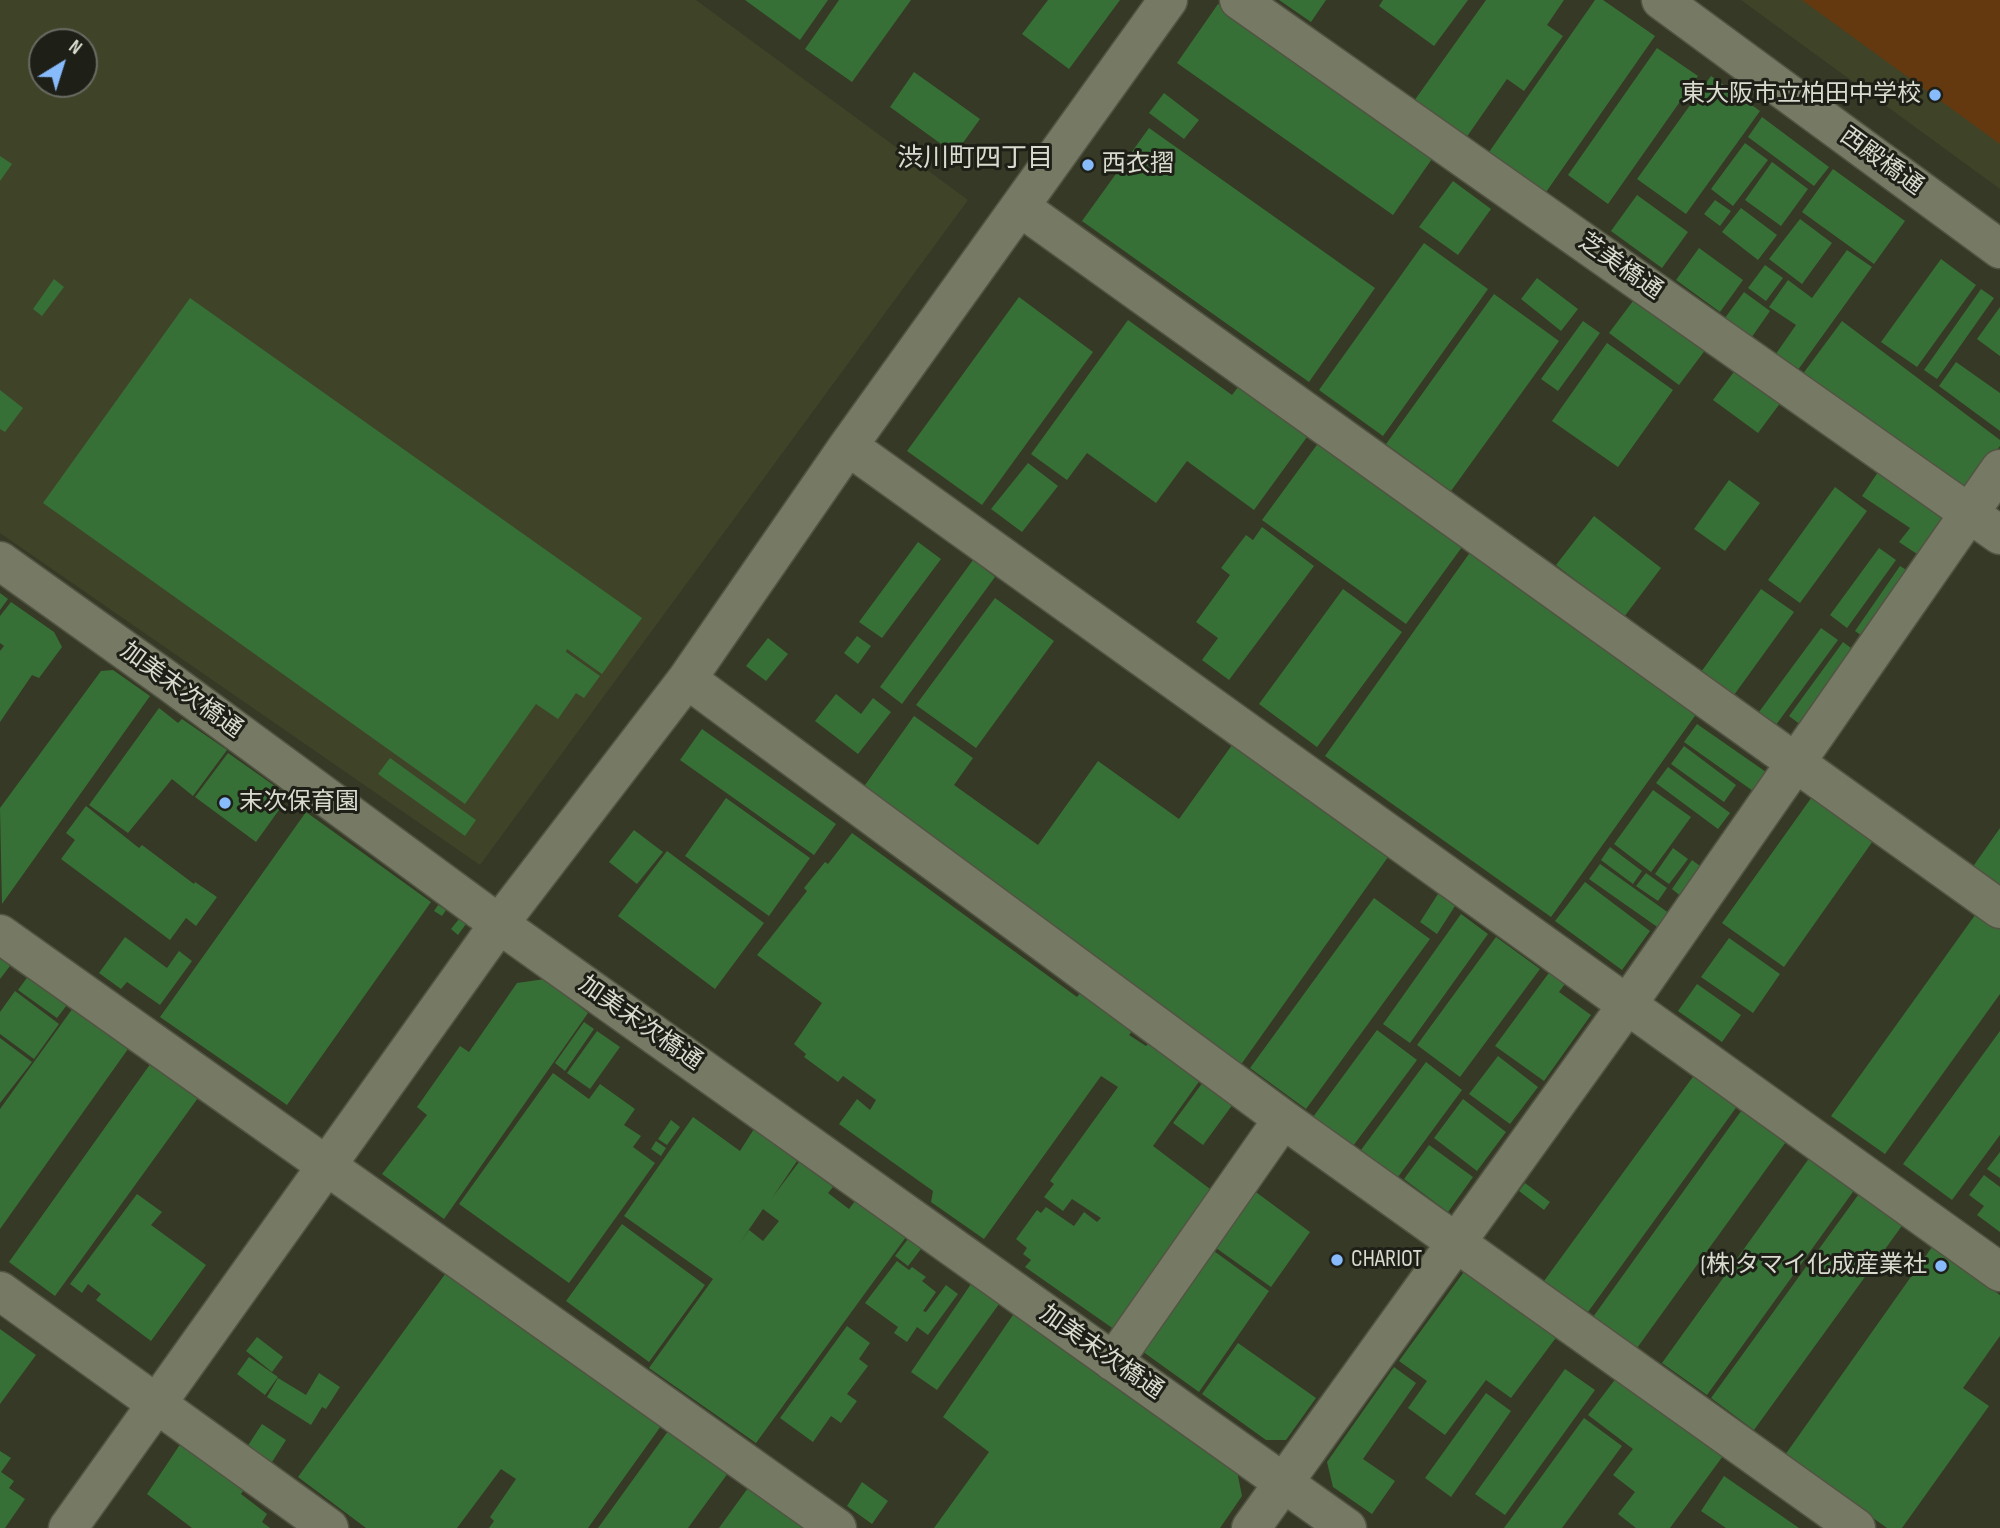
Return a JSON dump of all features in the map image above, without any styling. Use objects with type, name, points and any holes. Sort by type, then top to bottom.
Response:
[{"type":"street","points":[[68,1528],[499,924],[687,679],[848,446],[1168,0]]},
{"type":"street","name":"芝美橋通","points":[[1239,0],[2000,534]]},
{"type":"street","name":"西殿橋通","points":[[1661,0],[2000,249]]},
{"type":"street","points":[[1020,207],[2000,909]]},
{"type":"street","points":[[848,446],[2000,1272]]},
{"type":"street","points":[[1251,1528],[1627,1005],[2000,469]]},
{"type":"street","name":"加美末次橋通","points":[[0,561],[172,683],[499,924],[1347,1528]]},
{"type":"street","points":[[687,679],[1283,1119],[1856,1528]]},
{"type":"street","points":[[0,934],[837,1528]]},
{"type":"street","points":[[1113,1362],[1283,1119]]},
{"type":"street","points":[[0,1291],[329,1528]]},
{"type":"shaded area","points":[[0,0],[696,0],[968,200],[480,865],[0,533]]},
{"type":"shaded area","name":"東大阪市立柏田中学校","points":[[1741,0],[2000,0],[2000,189]]},
{"type":"shaded area","points":[[1802,0],[2000,0],[2000,144]]},
{"type":"building","points":[[745,0],[828,0],[800,40]]},
{"type":"building","points":[[839,0],[911,0],[852,82],[805,49]]},
{"type":"building","points":[[1048,0],[1120,0],[1069,69],[1022,34]]},
{"type":"building","points":[[1279,0],[1326,0],[1311,22]]},
{"type":"building","points":[[1383,0],[1468,0],[1434,46],[1379,6]]},
{"type":"building","points":[[1486,0],[1564,0],[1547,25],[1563,36],[1524,91],[1507,79],[1466,138],[1414,101]]},
{"type":"building","points":[[1595,0],[1603,0],[1655,36],[1544,195],[1487,155]]},
{"type":"building","points":[[1218,4],[1434,156],[1393,215],[1177,63]]},
{"type":"building","points":[[1657,48],[1698,76],[1608,204],[1568,175]]},
{"type":"building","points":[[914,72],[980,119],[955,154],[890,107]]},
{"type":"building","points":[[1711,76],[1760,111],[1686,214],[1637,179]]},
{"type":"building","points":[[1164,93],[1199,120],[1184,139],[1149,113]]},
{"type":"building","points":[[1762,117],[1829,167],[1814,186],[1748,137]]},
{"type":"building","points":[[1149,128],[1375,288],[1309,382],[1082,221]]},
{"type":"building","points":[[1745,143],[1768,160],[1733,206],[1711,189]]},
{"type":"building","points":[[0,156],[12,164],[0,181]]},
{"type":"building","points":[[1772,162],[1808,189],[1781,226],[1745,200]]},
{"type":"building","points":[[1833,169],[1905,221],[1874,264],[1802,212]]},
{"type":"building","points":[[1453,181],[1491,209],[1458,255],[1419,227]]},
{"type":"building","points":[[1637,195],[1688,232],[1662,268],[1611,231]]},
{"type":"building","points":[[1715,200],[1731,211],[1720,226],[1704,214]]},
{"type":"building","points":[[1741,208],[1777,235],[1758,260],[1722,232]]},
{"type":"building","points":[[1800,219],[1832,243],[1802,284],[1769,259]]},
{"type":"building","points":[[1424,243],[1488,289],[1383,436],[1319,390]]},
{"type":"building","points":[[1699,248],[1743,280],[1720,312],[1676,280]]},
{"type":"building","points":[[1847,250],[1872,267],[1795,374],[1773,358],[1796,325],[1769,307],[1788,280],[1812,298]]},
{"type":"building","points":[[1941,259],[1976,285],[1917,367],[1881,342]]},
{"type":"building","points":[[1765,265],[1783,278],[1766,301],[1748,288]]},
{"type":"building","points":[[1537,278],[1578,309],[1561,331],[1521,299]]},
{"type":"building","points":[[54,279],[64,287],[42,316],[33,309]]},
{"type":"building","points":[[1981,289],[1994,298],[1937,379],[1924,370]]},
{"type":"building","points":[[1744,292],[1770,311],[1749,341],[1722,322]]},
{"type":"building","points":[[1494,294],[1559,341],[1451,491],[1386,444]]},
{"type":"building","points":[[1019,297],[1093,352],[982,505],[907,451]]},
{"type":"building","points":[[1636,297],[1706,349],[1679,385],[1609,333]]},
{"type":"building","points":[[190,298],[642,618],[602,674],[567,649],[566,652],[600,676],[584,698],[576,693],[558,719],[536,704],[465,804],[43,503]]},
{"type":"building","points":[[2000,307],[2000,356],[1977,339]]},
{"type":"building","points":[[1128,320],[1232,395],[1238,387],[1307,437],[1254,510],[1187,461],[1156,503],[1087,453],[1067,480],[1031,454]]},
{"type":"building","points":[[1583,321],[1600,333],[1558,391],[1541,379]]},
{"type":"building","points":[[1842,321],[2000,440],[2000,446],[1962,497],[1802,375]]},
{"type":"building","points":[[1607,343],[1673,390],[1618,467],[1552,421]]},
{"type":"building","points":[[1956,362],[2000,393],[2000,431],[1939,386]]},
{"type":"building","points":[[1736,369],[1781,402],[1758,433],[1713,400]]},
{"type":"building","points":[[0,390],[23,408],[5,432],[0,429]]},
{"type":"building","points":[[1319,442],[1462,547],[1406,624],[1262,520]]},
{"type":"building","points":[[1028,463],[1058,486],[1022,532],[991,509]]},
{"type":"building","points":[[1878,472],[1948,520],[1923,558],[1899,542],[1910,528],[1862,496]]},
{"type":"building","points":[[1729,480],[1760,503],[1725,551],[1694,529]]},
{"type":"building","points":[[1835,487],[1867,511],[1800,603],[1768,580]]},
{"type":"building","points":[[1594,516],[1661,568],[1624,617],[1556,565]]},
{"type":"building","points":[[1262,527],[1314,566],[1229,680],[1202,660],[1218,638],[1196,622],[1230,575],[1221,568],[1246,535],[1253,540]]},
{"type":"building","points":[[918,542],[941,559],[882,638],[859,622]]},
{"type":"building","points":[[1476,544],[1702,706],[1551,917],[1325,756]]},
{"type":"building","points":[[1879,548],[1896,560],[1847,628],[1830,615]]},
{"type":"building","points":[[973,560],[995,577],[902,704],[880,687]]},
{"type":"building","points":[[1900,566],[1916,576],[1869,641],[1855,631]]},
{"type":"building","points":[[1343,589],[1402,632],[1317,747],[1259,704]]},
{"type":"building","points":[[1761,589],[1794,612],[1734,695],[1701,672]]},
{"type":"building","points":[[0,593],[8,599],[0,610]]},
{"type":"building","points":[[995,598],[1054,641],[976,748],[916,705]]},
{"type":"building","points":[[11,602],[54,632],[62,647],[39,678],[32,675],[0,722],[0,651],[4,646],[0,643],[0,616]]},
{"type":"building","points":[[1821,628],[1838,640],[1773,729],[1756,716]]},
{"type":"building","points":[[857,636],[871,646],[858,664],[844,653]]},
{"type":"building","points":[[768,638],[788,654],[766,681],[746,666]]},
{"type":"building","points":[[1843,642],[1859,654],[1805,728],[1789,716]]},
{"type":"building","points":[[113,670],[150,696],[2,904],[0,808],[101,671]]},
{"type":"building","points":[[836,694],[861,714],[873,698],[891,712],[858,754],[815,721]]},
{"type":"building","points":[[159,708],[178,723],[182,719],[227,750],[193,796],[172,779],[128,833],[89,805]]},
{"type":"building","points":[[914,716],[973,758],[954,785],[1038,845],[1098,761],[1179,819],[1232,745],[1388,857],[1240,1066],[858,795]]},
{"type":"building","points":[[1697,724],[1766,772],[1753,791],[1684,742]]},
{"type":"building","points":[[702,729],[836,824],[814,855],[680,760]]},
{"type":"building","points":[[1684,746],[1736,785],[1724,802],[1671,764]]},
{"type":"building","points":[[228,753],[289,796],[256,842],[195,797]]},
{"type":"building","points":[[390,758],[476,820],[465,836],[378,774]]},
{"type":"building","points":[[1668,767],[1730,813],[1718,829],[1656,783]]},
{"type":"building","points":[[1653,790],[1691,817],[1651,872],[1614,844]]},
{"type":"building","points":[[1814,794],[1875,838],[1784,967],[1722,923]]},
{"type":"building","points":[[726,798],[810,858],[769,916],[685,856]]},
{"type":"building","points":[[86,806],[139,848],[142,845],[194,884],[195,882],[217,897],[196,926],[186,918],[170,940],[61,859],[75,840],[66,833]]},
{"type":"building","points":[[306,812],[431,902],[287,1105],[160,1017]]},
{"type":"building","points":[[2000,828],[2000,888],[1972,868]]},
{"type":"building","points":[[634,830],[663,852],[637,884],[609,862]]},
{"type":"building","points":[[852,833],[1077,997],[1083,989],[1135,1028],[1129,1035],[1146,1046],[1152,1039],[1203,1076],[1153,1146],[1218,1195],[1118,1332],[1025,1267],[1031,1260],[1023,1254],[1027,1248],[1016,1239],[1037,1210],[1041,1213],[1046,1207],[1074,1226],[1084,1212],[1097,1222],[1101,1218],[1072,1199],[1063,1211],[1044,1197],[1054,1184],[1050,1181],[1118,1087],[1101,1076],[984,1239],[931,1202],[933,1191],[839,1124],[857,1099],[870,1110],[876,1100],[843,1076],[838,1082],[804,1057],[806,1054],[794,1044],[822,1003],[757,955],[807,891],[804,888],[825,862],[828,864]]},
{"type":"building","points":[[1610,847],[1642,871],[1633,884],[1601,860]]},
{"type":"building","points":[[1673,848],[1688,859],[1669,884],[1655,874]]},
{"type":"building","points":[[667,851],[764,923],[715,989],[618,916]]},
{"type":"building","points":[[1692,860],[1704,869],[1683,898],[1672,889]]},
{"type":"building","points":[[1600,864],[1673,916],[1663,931],[1589,879]]},
{"type":"building","points":[[1646,873],[1667,888],[1658,901],[1636,886]]},
{"type":"building","points":[[1585,882],[1650,931],[1622,970],[1555,921]]},
{"type":"building","points":[[1438,894],[1455,906],[1437,934],[1420,922]]},
{"type":"building","points":[[1374,898],[1430,939],[1306,1109],[1250,1068]]},
{"type":"building","points":[[1983,904],[2000,916],[2000,994],[1885,1154],[1831,1116]]},
{"type":"building","points":[[438,905],[446,910],[442,916],[434,911]]},
{"type":"building","points":[[1461,914],[1488,934],[1410,1043],[1383,1024]]},
{"type":"building","points":[[459,919],[466,924],[458,935],[451,929]]},
{"type":"building","points":[[125,937],[167,968],[179,951],[192,961],[160,1005],[127,982],[121,989],[99,973]]},
{"type":"building","points":[[1496,937],[1540,969],[1460,1077],[1417,1045]]},
{"type":"building","points":[[1729,938],[1780,974],[1753,1013],[1701,977]]},
{"type":"building","points":[[0,946],[16,958],[0,979]]},
{"type":"building","points":[[37,964],[76,993],[57,1018],[18,990]]},
{"type":"building","points":[[1551,970],[1567,981],[1559,992],[1591,1015],[1544,1081],[1495,1046]]},
{"type":"building","points":[[545,979],[588,1013],[444,1219],[382,1174],[427,1115],[417,1107],[460,1046],[469,1052],[517,983]]},
{"type":"building","points":[[1697,984],[1741,1015],[1722,1042],[1678,1011]]},
{"type":"building","points":[[15,991],[59,1024],[34,1059],[0,1034],[0,1012]]},
{"type":"building","points":[[78,1001],[133,1042],[0,1229],[0,1109]]},
{"type":"building","points":[[584,1022],[594,1029],[565,1071],[555,1063]]},
{"type":"building","points":[[1377,1030],[1417,1060],[1353,1146],[1313,1117]]},
{"type":"building","points":[[597,1031],[620,1047],[590,1089],[567,1073]]},
{"type":"building","points":[[2000,1031],[2000,1135],[1952,1200],[1903,1164]]},
{"type":"building","points":[[0,1038],[32,1062],[0,1103]]},
{"type":"building","points":[[156,1056],[203,1091],[55,1296],[9,1262]]},
{"type":"building","points":[[1498,1056],[1538,1087],[1510,1124],[1469,1094]]},
{"type":"building","points":[[1426,1062],[1462,1090],[1398,1177],[1361,1150]]},
{"type":"building","points":[[553,1073],[589,1099],[600,1084],[635,1109],[624,1125],[641,1136],[633,1147],[655,1163],[569,1283],[459,1204]]},
{"type":"building","points":[[1695,1074],[1738,1105],[1588,1312],[1544,1281]]},
{"type":"building","points":[[1206,1078],[1236,1100],[1203,1145],[1173,1123]]},
{"type":"building","points":[[1463,1099],[1506,1132],[1477,1171],[1434,1138]]},
{"type":"building","points":[[1744,1107],[1788,1139],[1637,1348],[1593,1317]]},
{"type":"building","points":[[693,1117],[740,1151],[754,1129],[797,1161],[772,1198],[799,1162],[833,1187],[828,1193],[849,1209],[855,1201],[906,1237],[756,1443],[649,1368],[713,1279],[624,1216]],"holes":[[[763,1209],[779,1221],[763,1241],[749,1230],[739,1244]]]},
{"type":"building","points":[[671,1120],[680,1127],[667,1145],[658,1139]]},
{"type":"building","points":[[656,1141],[666,1148],[661,1156],[651,1149]]},
{"type":"building","points":[[1429,1145],[1473,1177],[1448,1212],[1404,1179]]},
{"type":"building","points":[[2000,1152],[2000,1178],[1987,1169]]},
{"type":"building","points":[[1810,1157],[1855,1189],[1707,1395],[1662,1363]]},
{"type":"building","points":[[1984,1175],[2000,1187],[2000,1232],[1977,1215],[1984,1206],[1969,1195]]},
{"type":"building","points":[[1525,1183],[1550,1202],[1544,1210],[1519,1191]]},
{"type":"building","points":[[1249,1187],[1310,1232],[1271,1287],[1209,1243]]},
{"type":"building","points":[[1861,1191],[1904,1223],[1754,1430],[1711,1398]]},
{"type":"building","points":[[137,1194],[162,1212],[151,1225],[206,1265],[151,1341],[96,1300],[101,1294],[88,1284],[82,1293],[70,1284]]},
{"type":"building","points":[[622,1224],[705,1285],[649,1362],[566,1301]]},
{"type":"building","points":[[908,1239],[921,1249],[908,1266],[895,1256]]},
{"type":"building","points":[[1207,1246],[1269,1291],[1199,1392],[1135,1346]]},
{"type":"building","points":[[1932,1247],[2000,1295],[2000,1336],[1963,1388],[1989,1406],[1902,1528],[1887,1528],[1785,1455]]},
{"type":"building","points":[[897,1261],[926,1277],[922,1281],[936,1292],[923,1311],[926,1312],[946,1285],[958,1294],[928,1335],[917,1327],[907,1342],[894,1333],[898,1327],[865,1303]]},
{"type":"building","points":[[451,1266],[666,1419],[588,1528],[489,1528],[494,1521],[490,1517],[516,1479],[501,1469],[457,1528],[366,1528],[298,1477]]},
{"type":"building","points":[[1466,1269],[1558,1335],[1511,1398],[1486,1380],[1445,1435],[1408,1408],[1427,1381],[1399,1361]]},
{"type":"building","points":[[971,1284],[999,1304],[937,1390],[911,1372]]},
{"type":"building","points":[[1015,1312],[1237,1471],[1242,1496],[1220,1528],[934,1528],[989,1452],[943,1417]]},
{"type":"building","points":[[847,1326],[870,1343],[859,1359],[868,1366],[847,1394],[857,1401],[841,1423],[831,1416],[813,1442],[780,1418]]},
{"type":"building","points":[[0,1329],[36,1355],[0,1404]]},
{"type":"building","points":[[257,1337],[283,1357],[272,1372],[246,1351]]},
{"type":"building","points":[[1238,1343],[1316,1398],[1286,1440],[1266,1440],[1202,1394]]},
{"type":"building","points":[[249,1357],[278,1377],[265,1395],[237,1374]]},
{"type":"building","points":[[1394,1367],[1416,1383],[1363,1459],[1395,1481],[1372,1514],[1333,1487],[1327,1462]]},
{"type":"building","points":[[1565,1369],[1595,1390],[1505,1515],[1475,1494]]},
{"type":"building","points":[[319,1373],[340,1387],[326,1409],[322,1407],[311,1425],[267,1397],[278,1378],[306,1395]]},
{"type":"building","points":[[1617,1377],[1723,1456],[1670,1528],[1636,1528],[1618,1514],[1635,1492],[1613,1475],[1633,1449],[1588,1415]]},
{"type":"building","points":[[1486,1393],[1511,1411],[1451,1497],[1425,1478]]},
{"type":"building","points":[[1584,1418],[1622,1446],[1562,1528],[1504,1528]]},
{"type":"building","points":[[262,1424],[286,1440],[272,1462],[247,1447]]},
{"type":"building","points":[[671,1427],[731,1469],[688,1528],[598,1528]]},
{"type":"building","points":[[185,1443],[245,1488],[241,1494],[267,1514],[262,1522],[270,1528],[192,1528],[147,1494],[179,1446]]},
{"type":"building","points":[[0,1451],[11,1458],[1,1472],[14,1481],[9,1488],[25,1499],[5,1528],[0,1528]]},
{"type":"building","points":[[1724,1476],[1799,1528],[1726,1528],[1701,1511]]},
{"type":"building","points":[[753,1481],[818,1528],[719,1528]]},
{"type":"building","points":[[862,1482],[888,1501],[872,1524],[847,1506]]},
{"type":"place","name":"東大阪市立柏田中学校","points":[[1935,95]]},
{"type":"place","name":"西衣摺","points":[[1088,165]]},
{"type":"place","name":"末次保育園","points":[[225,803]]},
{"type":"place","name":"CHARIOT","points":[[1337,1260]]},
{"type":"place","name":"(株)タマイ化成産業社","points":[[1941,1266]]},
{"type":"district","name":"渋川町四丁目","points":[[975,159]]}]
